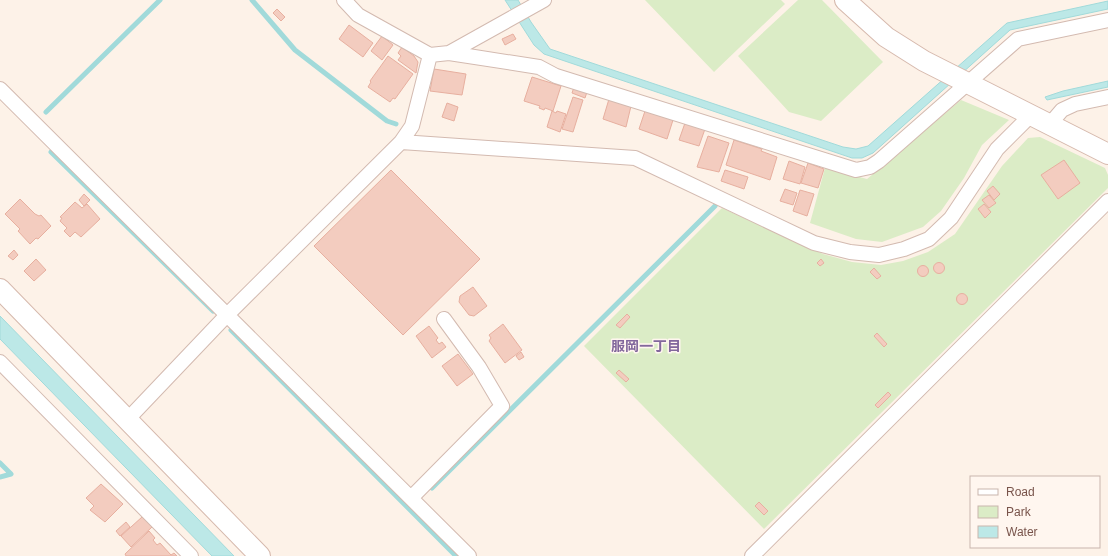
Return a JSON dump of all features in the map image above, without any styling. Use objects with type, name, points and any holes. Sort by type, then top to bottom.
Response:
[{"type":"street","points":[[344,0],[358,15],[430,55],[449,53],[539,67],[556,76],[856,170],[870,167],[879,161],[1018,39],[1108,20]]},
{"type":"street","points":[[449,53],[544,0]]},
{"type":"street","points":[[844,0],[886,37],[943,70],[1108,154]]},
{"type":"street","points":[[127,420],[226,316],[401,142],[412,126],[430,55]]},
{"type":"street","points":[[0,89],[226,316],[469,556]]},
{"type":"street","points":[[1050,124],[1062,110],[1075,104],[1108,97]]},
{"type":"street","points":[[401,142],[635,158],[814,243],[850,252],[879,255],[904,249],[929,239],[952,218],[997,149],[1031,115]]},
{"type":"street","points":[[752,556],[1108,201]]},
{"type":"street","points":[[0,289],[260,556]]},
{"type":"street","points":[[411,498],[502,406],[479,367],[444,319]]},
{"type":"street","points":[[0,362],[191,556]]},
{"type":"green space","points":[[645,0],[781,0],[785,4],[714,72]]},
{"type":"green space","points":[[798,0],[822,0],[883,62],[821,121],[789,112],[738,56]]},
{"type":"green space","points":[[961,100],[1009,120],[982,145],[964,178],[941,211],[923,227],[882,242],[856,239],[810,223],[825,168],[867,179]]},
{"type":"green space","points":[[1040,137],[1105,168],[1108,175],[1108,188],[764,529],[584,346],[722,208],[823,254],[852,262],[881,265],[903,261],[928,252],[955,234],[1002,166],[1028,138]]},
{"type":"water","points":[[505,0],[518,0],[550,49],[843,147],[856,149],[868,146],[1007,23],[1108,1],[1108,9],[1010,30],[873,153],[862,158],[852,158],[544,54],[534,45]]},
{"type":"water","points":[[1108,81],[1108,87],[1047,100],[1045,97],[1063,91]]},
{"type":"water","points":[[0,316],[234,556],[212,556],[0,339]]},
{"type":"building","points":[[277,9],[285,17],[281,21],[273,13]]},
{"type":"building","points":[[349,25],[373,43],[363,57],[339,39]]},
{"type":"building","points":[[513,34],[516,39],[505,45],[502,39]]},
{"type":"building","points":[[382,36],[393,45],[382,60],[371,51]]},
{"type":"building","points":[[402,47],[414,56],[418,62],[416,73],[398,60],[401,56],[398,53]]},
{"type":"building","points":[[388,56],[413,74],[395,99],[393,98],[390,102],[368,87],[371,82],[370,81]]},
{"type":"building","points":[[434,69],[466,74],[462,95],[430,91]]},
{"type":"building","points":[[532,77],[561,86],[553,111],[545,108],[544,110],[539,108],[540,106],[524,101]]},
{"type":"building","points":[[574,87],[587,92],[585,98],[572,93]]},
{"type":"building","points":[[573,97],[583,100],[573,132],[562,129]]},
{"type":"building","points":[[609,99],[631,106],[626,127],[603,119]]},
{"type":"building","points":[[447,103],[458,107],[454,121],[442,117]]},
{"type":"building","points":[[552,111],[566,114],[560,132],[547,127]]},
{"type":"building","points":[[645,111],[673,120],[667,139],[639,129]]},
{"type":"building","points":[[685,123],[705,129],[699,146],[679,140]]},
{"type":"building","points":[[708,136],[729,143],[719,172],[697,167]]},
{"type":"building","points":[[734,140],[762,149],[761,151],[777,157],[770,180],[726,165]]},
{"type":"building","points":[[1064,160],[1080,183],[1058,199],[1041,175]]},
{"type":"building","points":[[789,161],[805,167],[800,184],[783,179]]},
{"type":"building","points":[[808,163],[824,169],[818,188],[801,183]]},
{"type":"building","points":[[391,170],[480,259],[403,335],[314,246]]},
{"type":"building","points":[[725,170],[748,177],[744,189],[721,181]]},
{"type":"building","points":[[993,186],[1000,194],[994,200],[987,191]]},
{"type":"building","points":[[785,189],[797,193],[793,205],[780,201]]},
{"type":"building","points":[[800,190],[814,194],[807,216],[793,211]]},
{"type":"building","points":[[84,194],[90,200],[84,206],[79,200]]},
{"type":"building","points":[[989,195],[996,203],[989,208],[982,200]]},
{"type":"building","points":[[20,199],[35,214],[39,216],[41,215],[51,226],[38,239],[36,238],[30,244],[18,231],[20,229],[5,214]]},
{"type":"building","points":[[75,202],[82,208],[87,204],[100,219],[81,237],[75,232],[70,237],[64,231],[67,228],[60,221],[62,218],[60,217]]},
{"type":"building","points":[[984,204],[991,212],[985,218],[978,209]]},
{"type":"building","points":[[14,250],[18,255],[13,260],[8,256]]},
{"type":"building","points":[[36,259],[46,270],[34,281],[24,271]]},
{"type":"building","points":[[821,259],[824,263],[820,266],[817,263]]},
{"type":"building","points":[[939,262],[943,264],[945,268],[943,272],[939,274],[935,272],[933,268],[935,264]]},
{"type":"building","points":[[923,265],[927,267],[929,271],[927,275],[923,277],[919,275],[917,271],[919,267]]},
{"type":"building","points":[[874,268],[881,276],[877,279],[870,272]]},
{"type":"building","points":[[473,287],[487,306],[474,316],[469,315],[459,302],[460,296]]},
{"type":"building","points":[[962,293],[966,295],[968,299],[966,303],[962,305],[958,303],[956,299],[958,295]]},
{"type":"building","points":[[627,314],[630,317],[620,328],[616,325]]},
{"type":"building","points":[[503,324],[522,350],[505,363],[489,341],[491,338],[489,335]]},
{"type":"building","points":[[429,326],[438,338],[436,340],[439,344],[442,342],[446,347],[432,358],[416,336]]},
{"type":"building","points":[[877,333],[887,344],[884,347],[874,336]]},
{"type":"building","points":[[521,352],[524,357],[519,360],[516,356]]},
{"type":"building","points":[[458,354],[473,374],[457,386],[442,366]]},
{"type":"building","points":[[619,370],[629,379],[626,382],[616,373]]},
{"type":"building","points":[[888,392],[891,395],[878,408],[875,405]]},
{"type":"building","points":[[101,484],[123,504],[105,522],[90,510],[94,506],[86,498]]},
{"type":"building","points":[[759,502],[768,511],[764,515],[755,506]]},
{"type":"building","points":[[142,517],[152,527],[131,547],[121,536]]},
{"type":"building","points":[[126,522],[130,527],[120,536],[116,531]]},
{"type":"building","points":[[149,531],[155,538],[153,540],[157,545],[160,543],[171,555],[174,553],[177,556],[126,556],[125,554]]},
{"type":"waterway","points":[[46,112],[160,0]]},
{"type":"waterway","points":[[252,0],[295,50],[387,121],[396,124]]},
{"type":"waterway","points":[[51,152],[213,311]]},
{"type":"waterway","points":[[432,488],[715,206]]},
{"type":"waterway","points":[[231,330],[456,556]]},
{"type":"waterway","points":[[0,463],[11,474],[0,477]]},
{"type":"district","name":"服岡一丁目","points":[[646,346]]}]
